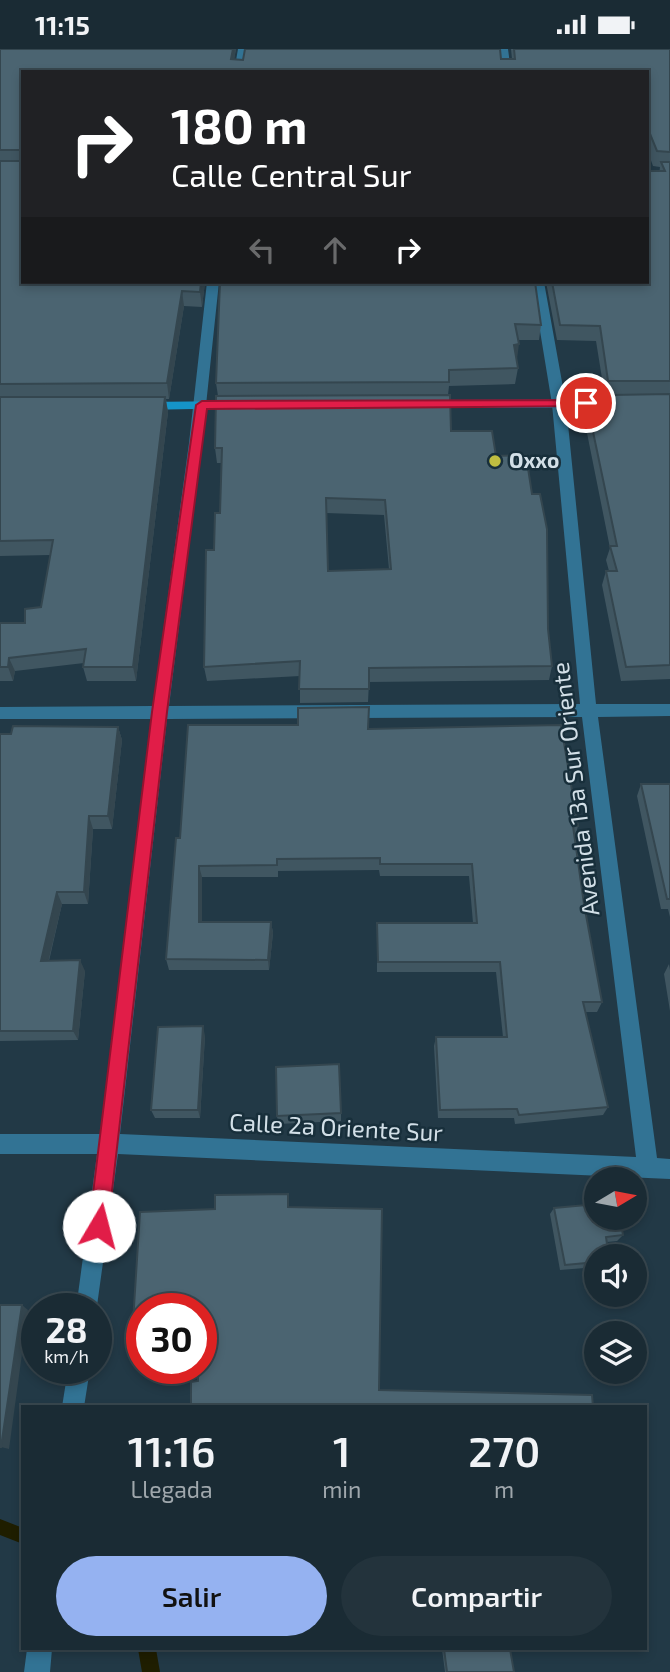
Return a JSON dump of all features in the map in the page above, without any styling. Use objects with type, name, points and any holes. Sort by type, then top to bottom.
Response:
[{"type":"street","points":[[239,70],[243,49]]},
{"type":"street","points":[[503,49],[506,70]]},
{"type":"street","points":[[89,1293],[110,1143],[160,712],[202,405],[213,284]]},
{"type":"street","name":"Avenida 13a Sur Oriente","points":[[538,284],[559,404],[589,710],[648,1167]]},
{"type":"street","points":[[408,404],[670,403]]},
{"type":"street","points":[[134,406],[257,405]]},
{"type":"street","points":[[0,713],[670,710]]},
{"type":"street","name":"Calle 2a Oriente Sur","points":[[0,1144],[110,1143],[607,1167]]},
{"type":"street","name":"Calle 2a Oriente Sur","points":[[648,1169],[670,1169]]},
{"type":"street","points":[[74,1405],[77,1384]]},
{"type":"street","points":[[37,1672],[40,1650]]},
{"type":"building","points":[[0,49],[233,49],[231,59],[243,60],[245,49],[500,49],[501,59],[515,59],[514,49],[670,49],[670,152],[657,151],[649,131],[649,70],[21,70],[21,152],[0,150]]},
{"type":"building","points":[[0,161],[21,161],[21,284],[201,284],[200,292],[182,291],[167,383],[0,384]]},
{"type":"building","points":[[661,162],[670,162],[670,381],[608,381],[600,326],[560,325],[552,284],[649,284],[649,171],[665,171]]},
{"type":"building","points":[[220,284],[535,284],[541,325],[515,324],[519,344],[514,345],[518,368],[449,370],[449,382],[216,383]]},
{"type":"building","points":[[670,394],[670,665],[626,667],[606,571],[617,571],[610,546],[617,546],[588,408],[613,408],[611,395]]},
{"type":"building","points":[[450,395],[451,431],[492,431],[496,456],[526,455],[532,494],[540,494],[547,529],[548,629],[552,666],[369,668],[369,689],[299,689],[300,661],[204,667],[206,550],[214,550],[215,513],[220,513],[222,448],[215,448],[216,396]],"holes":[[[326,498],[385,500],[391,569],[328,571]]]},
{"type":"building","points":[[0,397],[165,397],[133,667],[83,667],[86,649],[9,658],[8,667],[0,667],[0,623],[25,623],[25,609],[41,607],[53,540],[0,541]]},
{"type":"building","points":[[369,707],[368,729],[561,725],[578,826],[573,826],[584,904],[602,1002],[583,1002],[608,1107],[519,1115],[517,1109],[440,1110],[436,1037],[507,1037],[500,962],[378,962],[377,923],[477,923],[472,864],[380,864],[380,858],[277,859],[277,865],[199,866],[199,922],[271,922],[268,960],[166,959],[176,838],[180,838],[188,725],[298,725],[298,708]]},
{"type":"building","points":[[13,726],[118,727],[108,816],[89,816],[84,892],[57,892],[41,961],[80,960],[73,1031],[0,1031],[0,734],[11,734]]},
{"type":"building","points":[[641,784],[670,784],[670,899],[667,899]]},
{"type":"building","points":[[203,1026],[198,1110],[151,1110],[158,1027]]},
{"type":"building","points":[[339,1064],[341,1113],[277,1116],[276,1067]]},
{"type":"building","points":[[288,1194],[288,1207],[382,1209],[379,1390],[592,1395],[593,1405],[191,1405],[191,1384],[217,1384],[217,1293],[135,1293],[140,1212],[215,1209],[215,1195]]},
{"type":"building","points":[[584,1205],[584,1230],[622,1230],[623,1235],[606,1237],[607,1244],[584,1244],[584,1263],[565,1265],[554,1208]]},
{"type":"building","points":[[0,1305],[21,1305],[21,1312],[0,1447]]},
{"type":"building","points":[[444,1650],[510,1650],[514,1672],[447,1672]]},
{"type":"waterway","points":[[0,1527],[21,1535]]},
{"type":"waterway","points":[[147,1650],[151,1672]]},
{"type":"place","name":"Oxxo","points":[[495,461]]},
{"type":"route","points":[[99,1226],[160,712],[202,405],[586,403]]}]
